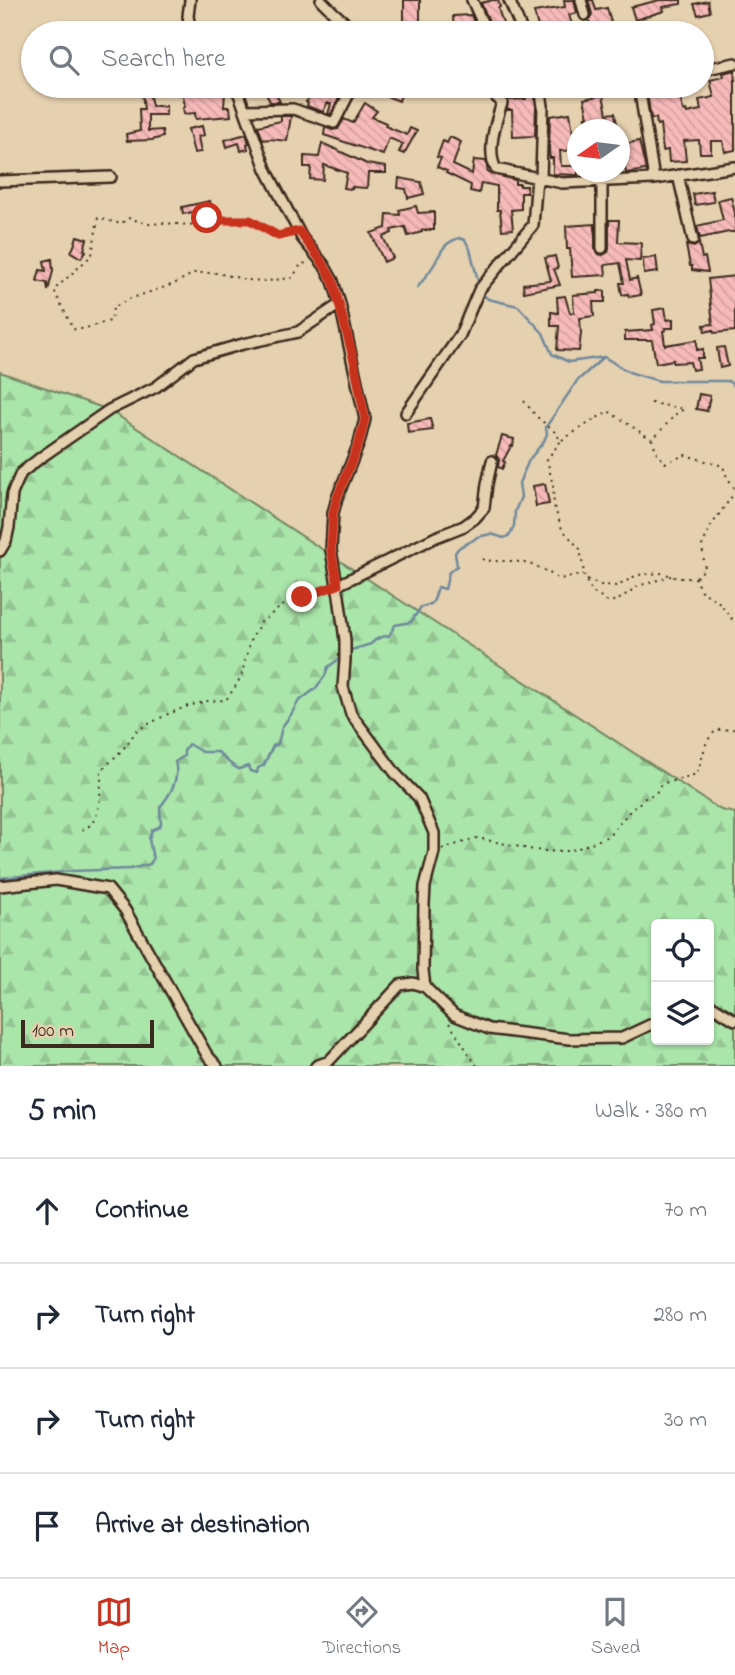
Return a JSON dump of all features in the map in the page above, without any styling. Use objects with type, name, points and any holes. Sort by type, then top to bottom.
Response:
[{"type":"street","points":[[189,21],[190,0]]},
{"type":"street","points":[[321,0],[343,21]]},
{"type":"street","points":[[472,0],[482,21]]},
{"type":"street","points":[[509,0],[518,21]]},
{"type":"street","points":[[581,0],[585,15]]},
{"type":"street","points":[[714,67],[735,63]]},
{"type":"street","points":[[240,98],[266,169],[299,231],[333,281],[365,419],[333,513],[331,550],[345,640],[343,687],[351,715],[396,774],[419,798],[434,833],[434,852],[425,887],[425,987]]},
{"type":"street","points":[[245,110],[293,109],[334,123],[347,98]]},
{"type":"street","points":[[497,98],[502,103],[493,132],[492,163],[496,169],[562,183],[582,182]]},
{"type":"street","points":[[406,413],[460,335],[480,290],[533,226],[539,178],[542,98]]},
{"type":"street","points":[[641,98],[654,179]]},
{"type":"street","points":[[630,180],[735,167]]},
{"type":"street","points":[[678,175],[693,240]]},
{"type":"street","points":[[0,181],[111,177]]},
{"type":"street","points":[[602,182],[603,248]]},
{"type":"street","points":[[0,551],[6,541],[9,527],[12,494],[21,473],[40,458],[109,410],[156,387],[194,358],[298,332],[340,304]]},
{"type":"street","points":[[338,585],[464,526],[475,518],[484,508],[492,461]]},
{"type":"street","points":[[0,886],[56,880],[108,888],[125,910],[207,1055],[216,1066]]},
{"type":"street","points":[[316,1066],[329,1061],[400,985],[413,983],[425,987],[454,1014],[489,1029],[569,1039],[622,1038],[651,1024]]},
{"type":"street","points":[[714,1007],[735,1020]]},
{"type":"path","points":[[299,231],[278,236],[250,220],[207,218],[190,225],[149,224],[128,218],[121,223],[98,218],[92,255],[54,290],[73,329],[79,331],[111,320],[113,308],[129,299],[174,284],[194,273],[217,273],[267,282],[292,278],[302,263],[324,265]]},
{"type":"path","points":[[524,401],[561,441]]},
{"type":"path","points":[[652,402],[685,410],[676,414],[652,440]]},
{"type":"path","points":[[608,411],[652,440],[665,463],[685,455],[723,466],[735,491],[711,526],[702,545],[705,569],[695,578],[677,578],[663,573],[636,575],[618,586],[601,585],[585,579],[580,548],[562,529],[554,506],[547,459],[561,441],[608,411]]},
{"type":"path","points":[[482,559],[524,563],[544,569],[558,579],[582,574],[592,592],[608,602],[618,600],[638,586],[671,576]]},
{"type":"path","points":[[695,578],[700,590],[720,603],[735,623]]},
{"type":"path","points":[[82,830],[93,823],[97,811],[101,771],[124,748],[137,730],[188,706],[226,700],[241,677],[250,641],[261,622],[282,606],[338,585]]},
{"type":"path","points":[[434,852],[477,838],[534,850],[561,852],[609,836],[629,812],[656,793],[661,784],[697,774],[707,741],[716,730],[735,729]]},
{"type":"path","points":[[445,1017],[477,1066]]},
{"type":"green space","points":[[0,372],[109,410],[721,810],[735,813],[735,1066],[0,1066]]},
{"type":"building","points":[[404,0],[420,0],[420,21],[404,21]]},
{"type":"building","points":[[498,0],[502,21],[489,21],[481,3]]},
{"type":"building","points":[[564,0],[574,0],[577,13],[569,15],[571,21],[536,21],[534,12],[565,7]]},
{"type":"building","points":[[588,0],[593,0],[596,10],[607,8],[611,21],[589,21],[592,14]]},
{"type":"building","points":[[660,0],[681,0],[681,4],[663,7],[664,11],[635,20],[631,7]]},
{"type":"building","points":[[708,1],[710,12],[698,15],[694,4]]},
{"type":"building","points":[[471,15],[474,21],[453,21],[453,16]]},
{"type":"building","points":[[735,70],[735,150],[725,152],[723,141],[711,141],[711,153],[700,153],[699,140],[684,141],[686,161],[669,162],[668,150],[663,151],[660,124],[657,125],[656,118],[651,119],[648,98],[680,98],[683,111],[686,110],[687,113],[701,110],[699,100],[714,98],[714,79],[724,77],[723,73]]},
{"type":"building","points":[[143,98],[150,98],[152,106],[166,106],[166,115],[148,115],[148,131],[162,130],[163,137],[127,141],[126,134],[140,131],[139,109],[144,109]]},
{"type":"building","points":[[184,98],[225,98],[224,107],[230,107],[231,116],[196,119],[195,113],[184,114]]},
{"type":"building","points":[[268,98],[278,98],[280,102],[270,102]]},
{"type":"building","points":[[309,98],[339,98],[331,114],[328,114],[331,104],[327,103],[323,112],[307,106]]},
{"type":"building","points":[[535,98],[535,136],[513,137],[512,110],[507,110],[508,100]]},
{"type":"building","points":[[604,98],[607,114],[615,113],[616,119],[586,119],[588,117],[584,99]]},
{"type":"building","points":[[365,103],[377,111],[372,117],[386,123],[385,126],[407,135],[410,128],[417,131],[404,154],[399,152],[403,144],[389,138],[383,155],[324,135],[325,127],[338,129],[344,119],[353,123]]},
{"type":"building","points":[[570,113],[571,119],[567,119],[567,151],[560,151],[561,166],[567,166],[567,175],[553,174],[553,158],[550,158],[549,152],[550,116]]},
{"type":"building","points":[[281,116],[291,116],[287,141],[263,140],[258,126],[281,121]]},
{"type":"building","points":[[202,126],[204,135],[198,137],[201,152],[194,153],[188,129]]},
{"type":"building","points":[[246,134],[248,149],[241,151],[239,143],[227,147],[225,140]]},
{"type":"building","points":[[450,137],[461,142],[453,165],[472,174],[474,160],[486,161],[488,173],[515,180],[515,184],[520,186],[527,186],[527,193],[521,193],[521,209],[511,210],[513,229],[502,230],[500,210],[497,210],[497,186],[481,183],[479,193],[470,191],[471,185],[437,167],[441,158],[437,157],[443,141],[447,143]]},
{"type":"building","points":[[639,141],[646,170],[630,172],[630,143]]},
{"type":"building","points":[[322,143],[367,164],[386,167],[386,173],[368,173],[367,188],[344,188],[347,173],[324,165],[323,180],[310,179],[311,167],[304,167],[304,156],[319,157]]},
{"type":"building","points":[[399,178],[421,182],[424,194],[408,198],[406,189],[398,188]]},
{"type":"building","points":[[712,191],[714,202],[695,205],[693,194]]},
{"type":"building","points":[[731,197],[735,213],[735,232],[700,238],[697,226],[723,220],[718,200]]},
{"type":"building","points":[[210,201],[212,208],[183,214],[182,207]]},
{"type":"building","points":[[416,206],[418,213],[434,212],[434,230],[422,230],[408,236],[405,227],[391,230],[392,233],[383,237],[393,258],[384,262],[371,233],[386,228],[387,214],[400,215],[399,210]]},
{"type":"building","points":[[609,220],[619,220],[618,242],[641,243],[640,261],[626,260],[630,280],[637,278],[641,295],[622,295],[620,283],[624,283],[620,263],[605,265],[606,275],[572,277],[566,226],[595,224],[595,249],[598,254],[603,255],[609,249]]},
{"type":"building","points":[[77,236],[87,239],[86,251],[81,258],[71,252]]},
{"type":"building","points":[[699,243],[708,272],[692,270],[690,266],[686,245],[694,247]]},
{"type":"building","points":[[555,256],[558,268],[554,269],[560,285],[524,292],[523,284],[551,281],[545,258]]},
{"type":"building","points":[[656,257],[658,272],[644,274],[643,259]]},
{"type":"building","points":[[52,259],[53,271],[48,291],[47,283],[37,281],[40,270],[46,271],[44,261]]},
{"type":"building","points":[[735,276],[735,331],[705,332],[704,325],[713,324],[708,279]]},
{"type":"building","points":[[605,291],[605,302],[593,302],[594,316],[580,318],[579,351],[557,350],[559,326],[551,326],[551,312],[558,313],[557,297],[565,296],[570,313],[574,312],[573,295]]},
{"type":"building","points":[[665,308],[667,320],[673,319],[673,328],[665,328],[663,331],[665,345],[697,340],[697,350],[703,349],[703,358],[697,358],[699,369],[692,370],[690,362],[673,363],[673,360],[656,363],[652,340],[625,340],[625,332],[653,330],[653,310]]},
{"type":"building","points":[[724,347],[728,366],[720,368],[717,348]]},
{"type":"building","points":[[699,394],[710,396],[707,411],[696,409]]},
{"type":"building","points":[[430,419],[433,430],[408,433],[407,423]]},
{"type":"building","points":[[502,436],[514,439],[502,469],[498,467],[499,460],[496,455]]},
{"type":"building","points":[[545,484],[549,504],[536,506],[533,486]]},
{"type":"waterway","points":[[417,288],[444,248],[459,238],[465,240],[470,249],[479,285]]},
{"type":"waterway","points":[[480,292],[488,299],[518,306],[543,333],[552,354],[569,362],[604,357],[629,372],[659,381],[728,381],[735,386]]},
{"type":"waterway","points":[[348,651],[389,636],[395,625],[411,622],[421,607],[432,603],[438,587],[445,589],[449,572],[457,566],[455,553],[460,547],[477,537],[491,534],[504,538],[510,535],[521,497],[519,483],[529,460],[544,441],[546,427],[577,381],[604,357]]},
{"type":"waterway","points":[[0,878],[130,869],[150,864],[153,859],[149,839],[152,830],[161,824],[160,807],[173,786],[175,762],[184,756],[188,744],[202,752],[218,752],[239,769],[248,766],[250,771],[257,773],[273,746],[278,744],[282,727],[298,702],[315,689],[328,667],[341,655]]},
{"type":"route","points":[[207,218],[250,220],[278,236],[299,231],[333,281],[340,304],[365,419],[333,513],[331,550],[338,585],[302,597]]}]
